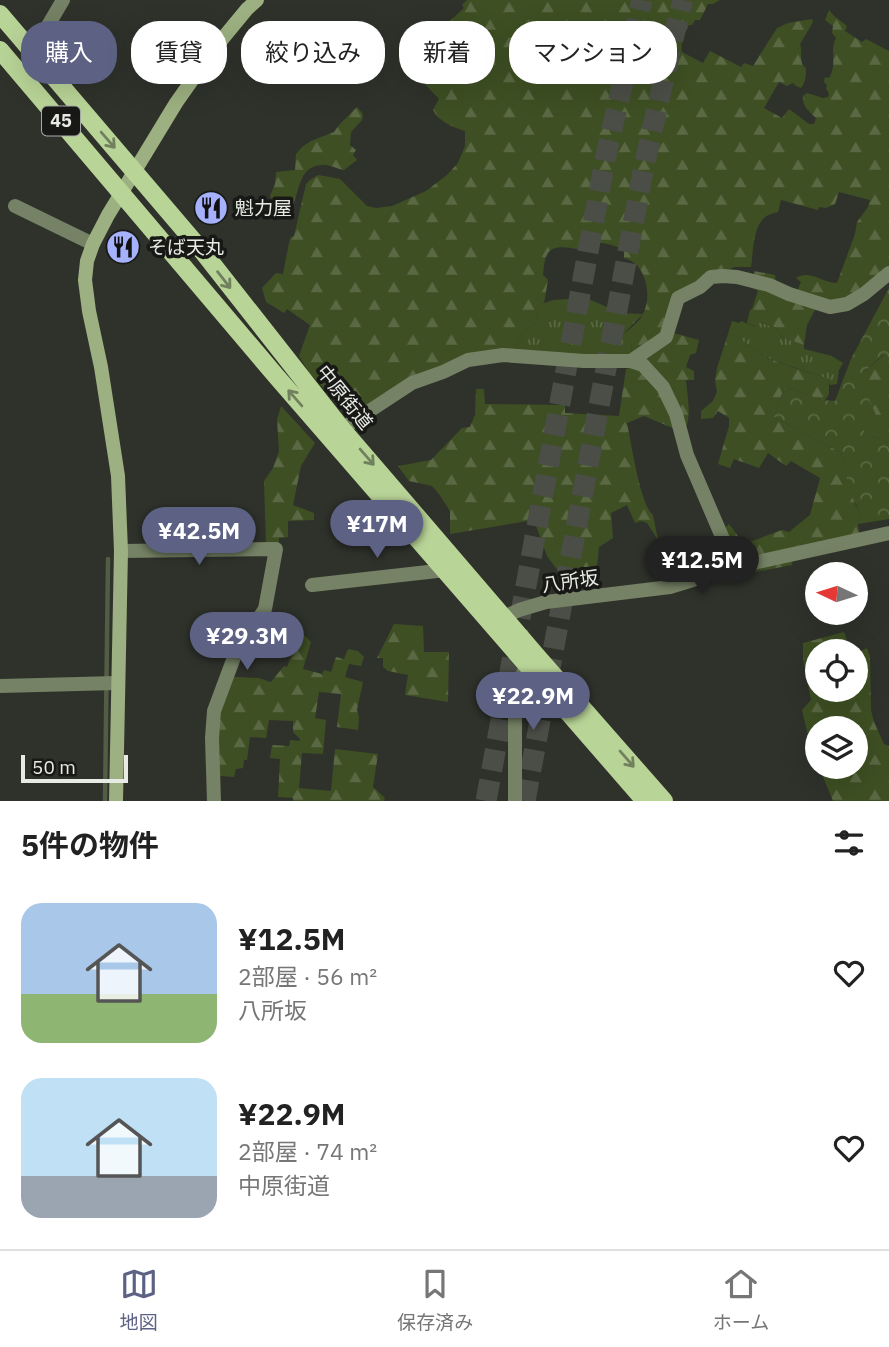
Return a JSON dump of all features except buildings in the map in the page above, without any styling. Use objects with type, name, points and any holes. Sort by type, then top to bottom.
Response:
[{"type":"main road","name":"中原街道","points":[[0,13],[21,38]]},
{"type":"main road","name":"中原街道","points":[[0,50],[276,376],[446,570],[664,801]]},
{"type":"main road","name":"中原街道","points":[[60,84],[203,252],[342,429],[504,617],[531,660],[645,801]]},
{"type":"street","points":[[51,21],[63,0]]},
{"type":"street","points":[[116,801],[121,551],[118,476],[102,367],[89,310],[85,280],[87,261],[93,243],[121,193],[176,103],[214,49],[257,0]]},
{"type":"street","points":[[15,206],[93,243]]},
{"type":"street","points":[[631,361],[666,337],[678,299],[700,287],[711,277],[737,277],[769,285],[830,307],[847,304],[889,273]]},
{"type":"street","points":[[342,429],[412,383],[468,360],[503,355],[584,361],[631,361],[643,365],[663,387],[676,414],[687,455],[735,567]]},
{"type":"street","name":"八所坂","points":[[504,617],[546,602],[670,587],[735,567],[889,533]]},
{"type":"street","points":[[121,551],[276,549],[265,609],[236,652],[215,711],[212,738],[214,801]]},
{"type":"street","points":[[312,585],[446,570]]},
{"type":"street","points":[[515,801],[517,687],[531,660]]},
{"type":"street","points":[[0,686],[117,683]]},
{"type":"green space","points":[[467,0],[720,0],[708,4],[700,20],[695,20],[684,34],[681,33],[682,52],[703,63],[710,51],[741,67],[744,63],[753,66],[777,28],[788,23],[812,19],[813,22],[800,44],[801,61],[806,68],[803,86],[801,88],[793,83],[787,86],[779,82],[764,108],[782,118],[789,109],[809,124],[814,124],[816,118],[805,106],[803,96],[807,93],[823,98],[829,94],[824,82],[825,77],[829,78],[832,73],[836,38],[832,33],[833,26],[825,20],[829,10],[847,26],[845,31],[862,42],[866,39],[889,51],[889,270],[863,291],[835,303],[799,293],[801,282],[796,278],[801,276],[837,283],[857,222],[868,207],[870,200],[839,192],[835,204],[826,208],[819,207],[818,210],[781,200],[778,212],[765,217],[759,225],[751,267],[734,267],[677,298],[666,331],[699,340],[696,353],[690,355],[686,367],[694,371],[694,380],[686,380],[689,408],[687,425],[675,429],[644,416],[627,423],[640,486],[648,509],[653,515],[658,540],[647,523],[635,523],[627,505],[611,513],[613,538],[599,547],[596,576],[559,572],[547,556],[534,520],[450,534],[450,511],[439,494],[432,486],[409,481],[398,466],[431,460],[462,428],[470,427],[475,415],[476,389],[484,389],[485,404],[565,405],[565,413],[619,416],[626,369],[635,366],[631,355],[632,343],[623,341],[621,336],[640,319],[647,300],[643,274],[632,261],[624,258],[624,250],[609,244],[592,243],[591,252],[568,248],[551,250],[544,267],[543,275],[548,280],[544,303],[539,305],[536,323],[522,335],[513,351],[500,350],[349,417],[308,371],[299,356],[310,325],[287,309],[284,313],[266,302],[262,288],[276,273],[283,274],[290,238],[294,236],[306,184],[310,180],[318,175],[340,179],[367,206],[376,208],[392,206],[426,191],[458,163],[465,146],[465,131],[439,118],[433,110],[439,99],[425,84],[495,84],[495,21],[450,21],[464,8],[462,5]]},
{"type":"green space","points":[[357,107],[363,114],[362,120],[351,132],[350,145],[356,150],[353,155],[357,160],[344,170],[324,165],[313,167],[303,176],[291,209],[276,204],[270,196],[276,172],[295,170],[296,154],[302,147],[334,132]]},
{"type":"green space","points":[[754,271],[775,275],[776,284],[816,308],[807,325],[804,345],[782,337],[776,328],[760,322],[757,327],[747,323],[758,291],[746,285]]},
{"type":"green space","points":[[889,288],[889,359],[883,355],[859,376],[876,415],[864,426],[864,431],[889,442],[889,519],[858,524],[860,511],[849,492],[844,459],[840,452],[774,417],[784,388],[787,387],[821,400],[835,401],[851,359]]},
{"type":"green space","points":[[586,298],[621,313],[643,314],[621,336],[632,342],[631,355],[595,359],[513,351],[522,335],[536,323],[539,305],[553,300]]},
{"type":"green space","points":[[732,321],[741,321],[756,327],[759,322],[776,328],[782,337],[804,345],[804,349],[832,356],[843,363],[837,384],[830,385],[828,379],[764,356],[739,338],[728,334]]},
{"type":"green space","points":[[728,334],[773,360],[829,379],[829,394],[825,400],[784,388],[774,417],[840,452],[855,504],[860,511],[859,534],[793,552],[792,565],[745,574],[735,560],[723,530],[729,524],[744,544],[782,530],[789,532],[810,515],[820,478],[791,461],[786,466],[768,453],[759,468],[734,459],[730,468],[718,464],[729,418],[718,411],[713,418],[701,419],[701,411],[713,401],[717,392],[717,368]]},
{"type":"green space","points":[[884,355],[889,359],[889,442],[864,431],[859,376]]},
{"type":"green space","points":[[281,406],[315,443],[301,466],[293,505],[314,513],[314,520],[288,521],[288,537],[279,538],[279,544],[266,544],[264,481],[273,468],[279,451],[277,420]]},
{"type":"green space","points":[[394,624],[423,626],[424,652],[449,652],[448,702],[405,695],[408,675],[388,671],[383,667],[383,658],[377,658]]},
{"type":"green space","points":[[300,631],[311,642],[303,669],[322,674],[324,670],[331,672],[336,657],[344,659],[348,649],[358,651],[364,657],[361,666],[349,664],[345,677],[363,682],[357,710],[358,730],[337,727],[341,694],[319,692],[315,718],[326,720],[323,754],[302,753],[299,788],[331,791],[335,749],[378,754],[373,787],[385,798],[384,801],[293,801],[293,798],[278,797],[280,759],[270,758],[272,745],[289,746],[290,740],[299,741],[293,732],[293,721],[269,720],[266,738],[250,737],[247,760],[244,760],[243,768],[236,769],[234,777],[220,776],[220,717],[232,677],[258,678],[271,682],[284,666],[287,667]]},
{"type":"green space","points":[[844,632],[847,639],[818,639]]},
{"type":"green space","points":[[805,642],[805,669],[803,659]]},
{"type":"green space","points":[[868,651],[871,710],[884,744],[889,746],[889,801],[833,801],[824,779],[868,779],[868,716],[805,716],[805,723],[802,710],[809,702],[868,702]]},
{"type":"waterway","points":[[105,801],[108,559]]},
{"type":"tunnel","points":[[486,801],[606,155],[642,0]]},
{"type":"tunnel","points":[[525,801],[644,166],[683,0]]},
{"type":"place","name":"魁力屋","points":[[211,208]]},
{"type":"place","name":"そば天丸","points":[[123,247]]}]
